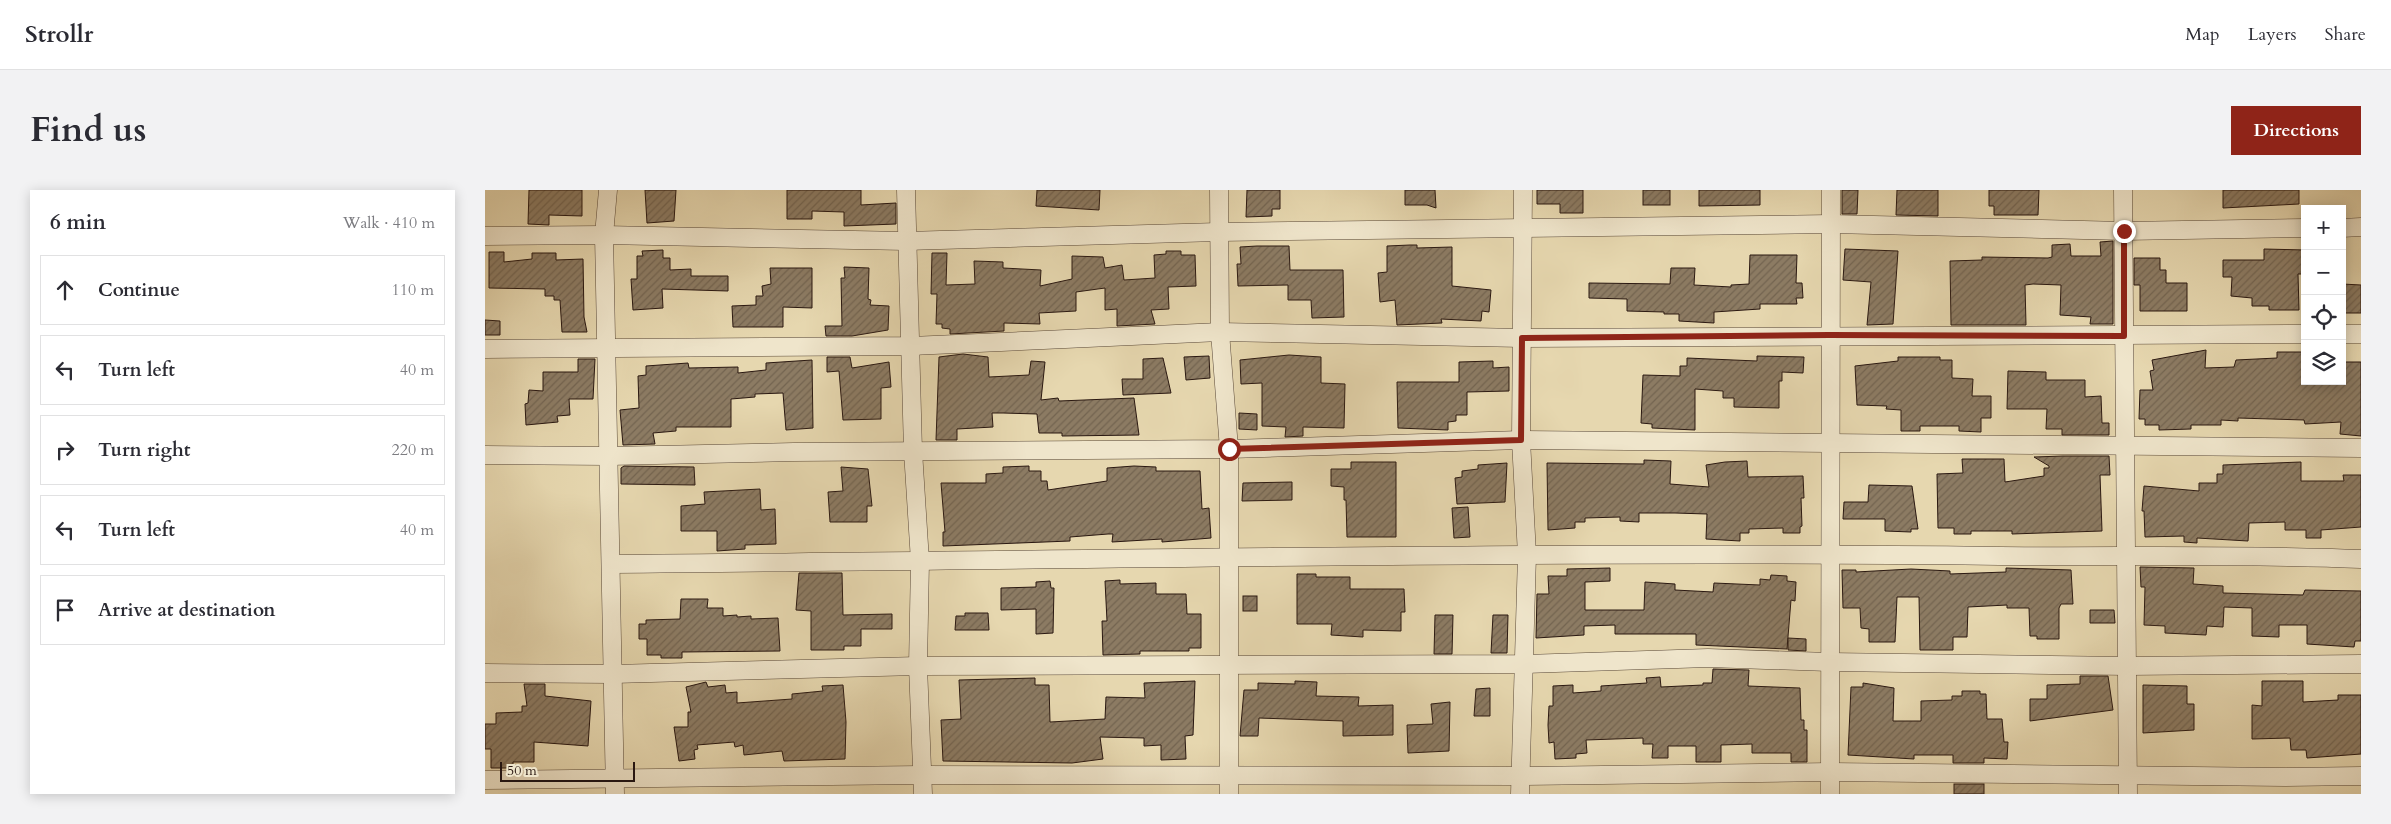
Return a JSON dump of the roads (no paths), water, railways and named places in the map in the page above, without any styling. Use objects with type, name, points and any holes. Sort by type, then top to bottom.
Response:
[{"type":"street","points":[[607,190],[605,235],[615,787]]},
{"type":"street","points":[[906,190],[913,451],[920,561],[918,666],[923,794]]},
{"type":"street","points":[[1219,190],[1220,332],[1229,449],[1227,666],[1229,794]]},
{"type":"street","points":[[1520,794],[1527,555],[1521,440],[1521,229],[1523,190]]},
{"type":"street","points":[[1830,794],[1829,335],[1831,190]]},
{"type":"street","points":[[2123,190],[2128,794]]},
{"type":"street","points":[[485,236],[605,235],[906,241],[1219,232],[1831,224],[2124,231],[2301,228]]},
{"type":"street","points":[[2346,228],[2361,227]]},
{"type":"street","points":[[485,349],[911,346],[1220,332],[1522,338],[2301,334]]},
{"type":"street","points":[[2346,334],[2361,334]]},
{"type":"street","points":[[485,455],[609,456],[913,451],[1229,449],[1521,440],[2125,444],[2361,448]]},
{"type":"street","points":[[611,564],[1228,556],[1830,554],[2126,557],[2284,556],[2361,559]]},
{"type":"street","points":[[485,672],[613,674],[918,666],[1525,664],[1708,658],[1829,662],[2127,666],[2361,664]]},
{"type":"street","points":[[485,780],[615,787],[922,775],[1520,776],[1830,772],[2128,776],[2361,776]]}]
